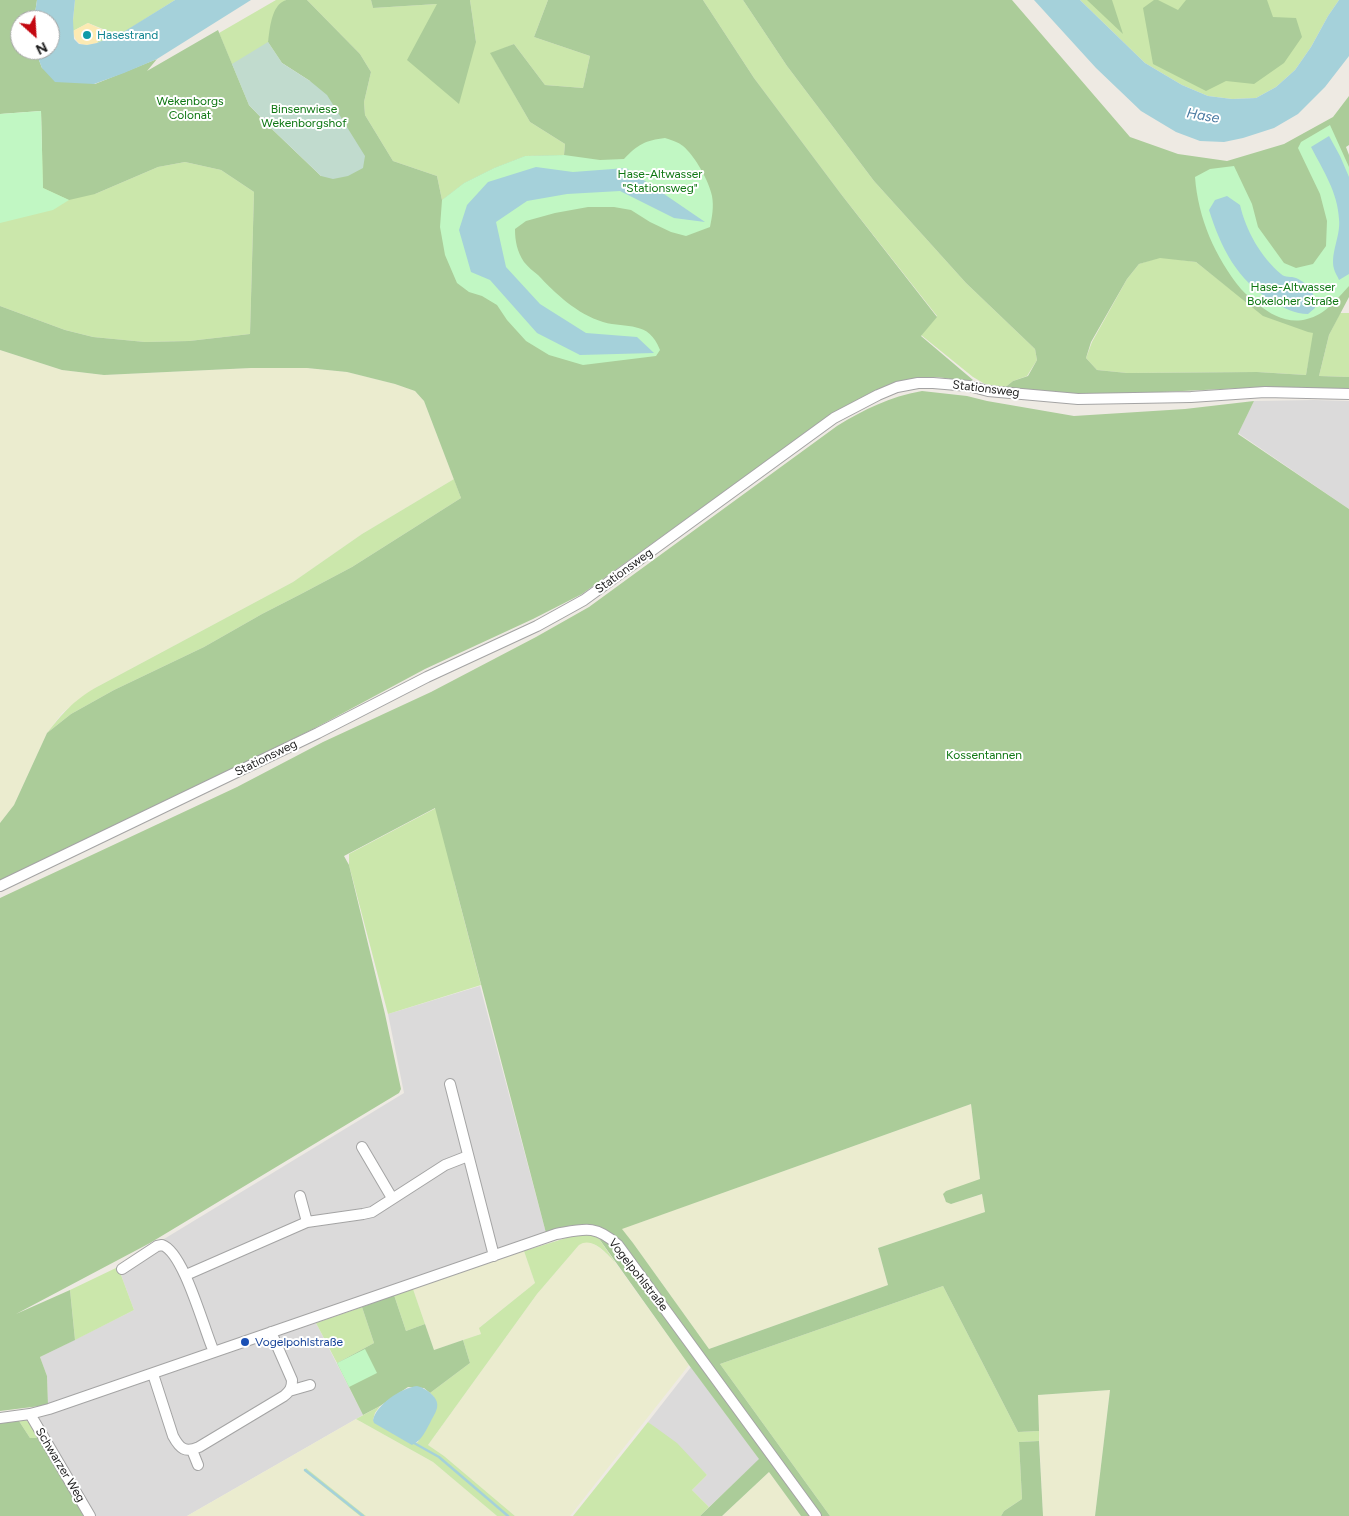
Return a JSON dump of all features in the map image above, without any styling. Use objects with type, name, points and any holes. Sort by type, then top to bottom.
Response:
[{"type":"street","name":"Stationsweg","points":[[0,886],[427,677],[537,626],[584,600],[834,418],[897,387],[933,383],[1078,399],[1191,397],[1265,392],[1349,394]]},
{"type":"street","points":[[450,1084],[494,1256]]},
{"type":"street","points":[[362,1147],[392,1198]]},
{"type":"street","points":[[186,1275],[307,1222],[372,1212],[445,1165],[468,1156]]},
{"type":"street","points":[[300,1196],[307,1222]]},
{"type":"street","name":"Vogelpohlstraße","points":[[0,1418],[30,1414],[153,1374],[556,1234],[583,1229],[594,1230],[607,1235],[618,1245],[816,1516]]},
{"type":"street","points":[[122,1269],[157,1246],[162,1245],[170,1249],[186,1275],[214,1352]]},
{"type":"street","points":[[153,1374],[173,1436],[178,1445],[185,1450],[192,1450],[284,1396],[289,1391],[292,1386],[292,1380],[271,1332]]},
{"type":"street","points":[[289,1391],[310,1385]]},
{"type":"street","name":"Schwarzer Weg","points":[[30,1414],[90,1516]]},
{"type":"street","points":[[192,1450],[198,1466]]},
{"type":"shaded area","points":[[1254,401],[1349,401],[1349,509],[1238,433]]},
{"type":"shaded area","points":[[480,986],[546,1233],[48,1405],[47,1376],[40,1357],[134,1310],[118,1267],[404,1093],[388,1014]]},
{"type":"shaded area","points":[[316,1323],[363,1415],[187,1516],[90,1516],[36,1426],[39,1418]]},
{"type":"shaded area","points":[[691,1367],[760,1459],[709,1507],[692,1490],[707,1475],[648,1422]]},
{"type":"green space","name":"Wekenborgs Colonat","points":[[0,0],[37,0],[36,10],[10,10],[10,60],[39,60],[42,68],[95,84],[157,59],[147,71],[218,30],[249,105],[321,176],[310,81],[282,63],[268,42],[272,18],[277,7],[286,0],[307,0],[360,54],[371,72],[364,102],[365,115],[393,161],[437,176],[442,200],[464,183],[494,168],[525,156],[564,155],[565,144],[530,122],[490,53],[514,44],[545,85],[583,88],[590,56],[534,37],[548,0],[703,0],[754,78],[937,317],[921,336],[973,380],[968,383],[947,378],[921,377],[894,384],[855,401],[832,414],[582,594],[425,669],[317,727],[229,771],[0,881],[0,823],[14,805],[47,733],[71,714],[114,690],[204,647],[352,567],[461,498],[424,401],[415,391],[395,384],[347,372],[307,368],[251,368],[104,375],[62,370],[0,350],[0,306],[65,330],[93,337],[145,342],[189,341],[250,334],[254,192],[221,170],[185,162],[158,167],[95,194],[69,200],[43,188],[41,111],[0,114]]},
{"type":"green space","points":[[75,0],[175,0],[126,31],[97,43],[103,29],[88,23],[73,31]]},
{"type":"green space","points":[[276,0],[286,0],[277,7],[268,42],[282,63],[249,105],[219,33]]},
{"type":"green space","points":[[307,0],[371,0],[373,8],[437,4],[476,42],[470,0],[548,0],[534,37],[590,56],[583,88],[545,85],[514,44],[491,54],[530,122],[565,144],[564,155],[525,156],[494,168],[464,183],[442,200],[437,176],[393,161],[365,115],[364,102],[371,72],[360,54]]},
{"type":"green space","points":[[371,0],[470,0],[476,42],[459,104],[407,60],[437,4],[373,8]]},
{"type":"green space","points":[[703,0],[743,0],[787,66],[874,181],[966,283],[1035,349],[1037,360],[1027,376],[1013,381],[1003,389],[985,384],[973,377],[921,335],[937,316],[841,194],[754,78]]},
{"type":"green space","points":[[743,0],[1012,0],[1130,137],[1178,154],[1227,161],[1284,144],[1333,117],[1349,96],[1349,145],[1346,147],[1349,155],[1349,297],[1329,335],[1319,376],[1349,377],[1349,390],[1264,387],[1081,396],[1003,389],[1013,381],[1028,376],[1037,360],[1035,349],[966,283],[874,181],[787,66]],"holes":[[[1160,258],[1196,262],[1263,316],[1313,333],[1306,375],[1257,372],[1127,373],[1097,370],[1086,358],[1091,342],[1127,279],[1139,264]]]},
{"type":"green space","points":[[1080,0],[1339,0],[1295,70],[1276,87],[1256,98],[1232,99],[1208,96],[1182,85],[1145,63]]},
{"type":"green space","points":[[1087,0],[1112,0],[1123,34]]},
{"type":"green space","points":[[1154,0],[1158,0],[1178,10],[1186,0],[1267,0],[1273,17],[1296,18],[1302,37],[1284,63],[1254,84],[1226,81],[1206,91],[1153,64],[1143,8]]},
{"type":"green space","name":"Binsenwiese Wekenborgshof","points":[[268,42],[282,63],[310,81],[327,95],[365,156],[363,168],[348,176],[333,179],[321,176],[249,105],[232,64]]},
{"type":"green space","points":[[41,111],[43,188],[69,200],[53,210],[0,223],[0,114]]},
{"type":"green space","points":[[0,114],[95,194],[158,167],[185,162],[221,170],[254,192],[250,334],[189,341],[145,342],[93,337],[65,330],[0,306]]},
{"type":"green space","name":"Hase-Altwasser Bokeloher Straße","points":[[1330,125],[1349,167],[1349,286],[1330,306],[1319,314],[1307,319],[1287,320],[1269,312],[1245,293],[1223,264],[1204,222],[1195,177],[1210,169],[1234,166],[1252,204],[1258,227],[1284,263],[1296,268],[1313,264],[1326,246],[1327,221],[1320,194],[1298,148],[1301,142]]},
{"type":"green space","name":"Hase-Altwasser \"Stationsweg\"","points":[[665,138],[683,146],[697,162],[705,176],[713,200],[710,227],[686,236],[671,232],[631,210],[614,207],[588,207],[526,221],[515,229],[517,246],[524,262],[560,296],[576,309],[593,318],[612,324],[636,327],[650,334],[660,350],[656,356],[583,365],[549,355],[526,341],[507,320],[497,305],[482,296],[469,292],[457,283],[445,255],[440,227],[442,200],[464,183],[494,168],[525,156],[564,155],[600,160],[624,159],[642,144]]},
{"type":"green space","points":[[1160,257],[1196,262],[1229,288],[1314,333],[1306,375],[1257,372],[1127,373],[1097,370],[1086,358],[1092,342],[1127,279],[1139,264]]},
{"type":"green space","points":[[1340,313],[1349,313],[1349,377],[1319,376],[1329,335]]},
{"type":"green space","points":[[0,350],[62,370],[104,375],[251,368],[307,368],[347,372],[395,384],[415,391],[424,401],[454,479],[362,534],[293,582],[95,688],[62,713],[47,733],[14,805],[0,823]]},
{"type":"green space","name":"Kossentannen","points":[[922,391],[967,396],[1074,416],[1185,409],[1254,401],[1238,434],[1349,509],[1349,1516],[1095,1516],[1110,1390],[1038,1395],[1039,1431],[1018,1432],[943,1286],[720,1364],[830,1516],[818,1516],[608,1234],[546,1233],[435,808],[344,856],[349,865],[385,1014],[401,1089],[399,1093],[150,1243],[16,1314],[70,1290],[75,1340],[40,1357],[47,1376],[48,1405],[0,1411],[0,898],[237,787],[323,742],[431,692],[536,637],[589,607],[837,426],[878,404]],"holes":[[[971,1104],[980,1179],[946,1191],[943,1194],[946,1202],[951,1204],[982,1194],[985,1212],[878,1248],[888,1285],[709,1349],[622,1229]]]},
{"type":"green space","points":[[454,479],[461,498],[352,567],[204,647],[114,690],[71,714],[47,733],[69,708],[95,688],[293,582],[362,534]]},
{"type":"green space","points":[[462,791],[454,881],[481,985],[388,1014],[349,865],[349,854],[436,808]]},
{"type":"green space","points":[[971,1104],[980,1180],[946,1191],[944,1199],[951,1204],[983,1194],[985,1212],[878,1248],[888,1285],[709,1349],[621,1229]]},
{"type":"green space","points":[[595,1233],[615,1262],[594,1244],[584,1243],[579,1245],[537,1294],[428,1445],[444,1456],[515,1516],[497,1516],[433,1462],[356,1419],[380,1406],[373,1420],[412,1444],[418,1442],[434,1397],[430,1393],[470,1363],[463,1340],[481,1334],[479,1328],[535,1283],[524,1251],[579,1234]]},
{"type":"green space","points":[[595,1233],[606,1236],[813,1516],[801,1516],[769,1472],[722,1516],[700,1516],[759,1459]]},
{"type":"green space","points":[[583,1242],[590,1242],[600,1248],[615,1262],[689,1365],[570,1516],[515,1516],[444,1456],[428,1445],[537,1294]]},
{"type":"green space","points":[[524,1251],[535,1283],[480,1327],[481,1334],[434,1350],[413,1289]]},
{"type":"green space","points":[[118,1267],[134,1310],[75,1340],[70,1290]]},
{"type":"green space","points":[[943,1286],[1018,1432],[1039,1431],[1039,1441],[1019,1442],[1022,1499],[1004,1511],[1001,1516],[830,1516],[720,1364]]},
{"type":"green space","points":[[413,1289],[425,1324],[406,1331],[394,1295]]},
{"type":"green space","points":[[394,1295],[406,1331],[425,1324],[434,1350],[463,1340],[470,1363],[430,1393],[424,1388],[408,1387],[363,1415],[337,1363],[374,1343],[362,1307]]},
{"type":"green space","points":[[362,1307],[374,1343],[337,1363],[316,1323]]},
{"type":"green space","points":[[365,1349],[377,1373],[349,1387],[337,1363]]},
{"type":"green space","points":[[1110,1390],[1095,1516],[1043,1516],[1037,1395]]},
{"type":"green space","points":[[356,1419],[433,1462],[497,1516],[366,1516],[306,1468],[304,1471],[360,1516],[187,1516]]},
{"type":"green space","points":[[25,1420],[36,1426],[44,1438],[30,1438],[19,1421]]},
{"type":"green space","points":[[19,1421],[30,1438],[44,1438],[90,1516],[0,1516],[0,1422]]},
{"type":"green space","points":[[648,1422],[677,1443],[707,1475],[692,1490],[709,1507],[700,1516],[573,1516]]},
{"type":"green space","points":[[1039,1441],[1043,1516],[1001,1516],[1004,1511],[1022,1499],[1019,1442]]},
{"type":"green space","points":[[306,1468],[366,1516],[360,1516],[304,1471]]},
{"type":"green space","points":[[769,1472],[801,1516],[722,1516]]},
{"type":"sand","name":"Hasestrand","points":[[88,23],[103,30],[97,43],[88,45],[78,43],[73,31]]},
{"type":"water","points":[[37,0],[75,0],[74,39],[79,44],[87,45],[97,43],[125,31],[175,0],[251,0],[157,59],[94,84],[55,82],[42,68],[39,60],[60,60],[60,10],[36,10]]},
{"type":"water","name":"Hase","points":[[1034,0],[1080,0],[1145,63],[1182,85],[1208,96],[1232,99],[1256,98],[1276,87],[1295,70],[1339,0],[1349,0],[1349,56],[1325,87],[1298,114],[1274,128],[1224,142],[1200,141],[1176,132],[1141,111],[1096,68]]},
{"type":"water","points":[[1329,136],[1349,177],[1349,274],[1339,280],[1333,263],[1339,232],[1338,209],[1329,182],[1311,147]]},
{"type":"water","points":[[536,167],[573,172],[626,168],[705,222],[674,218],[620,191],[567,194],[527,201],[496,222],[506,267],[540,304],[586,333],[637,337],[654,353],[580,355],[537,333],[490,280],[471,272],[459,230],[467,205],[488,182]]},
{"type":"water","points":[[1227,196],[1240,205],[1250,234],[1267,260],[1283,275],[1300,280],[1311,290],[1315,299],[1315,308],[1308,314],[1285,308],[1260,293],[1232,262],[1219,237],[1209,210],[1215,200]]},
{"type":"water","points":[[417,1386],[428,1391],[434,1397],[437,1408],[423,1436],[412,1445],[374,1423],[373,1420],[375,1414],[384,1403],[397,1393]]},
{"type":"waterway","points":[[414,1443],[439,1457],[508,1516]]},
{"type":"waterway","points":[[305,1470],[363,1516]]},
{"type":"place","name":"Hasestrand","points":[[87,35]]},
{"type":"place","name":"Vogelpohlstraße","points":[[245,1342]]}]
